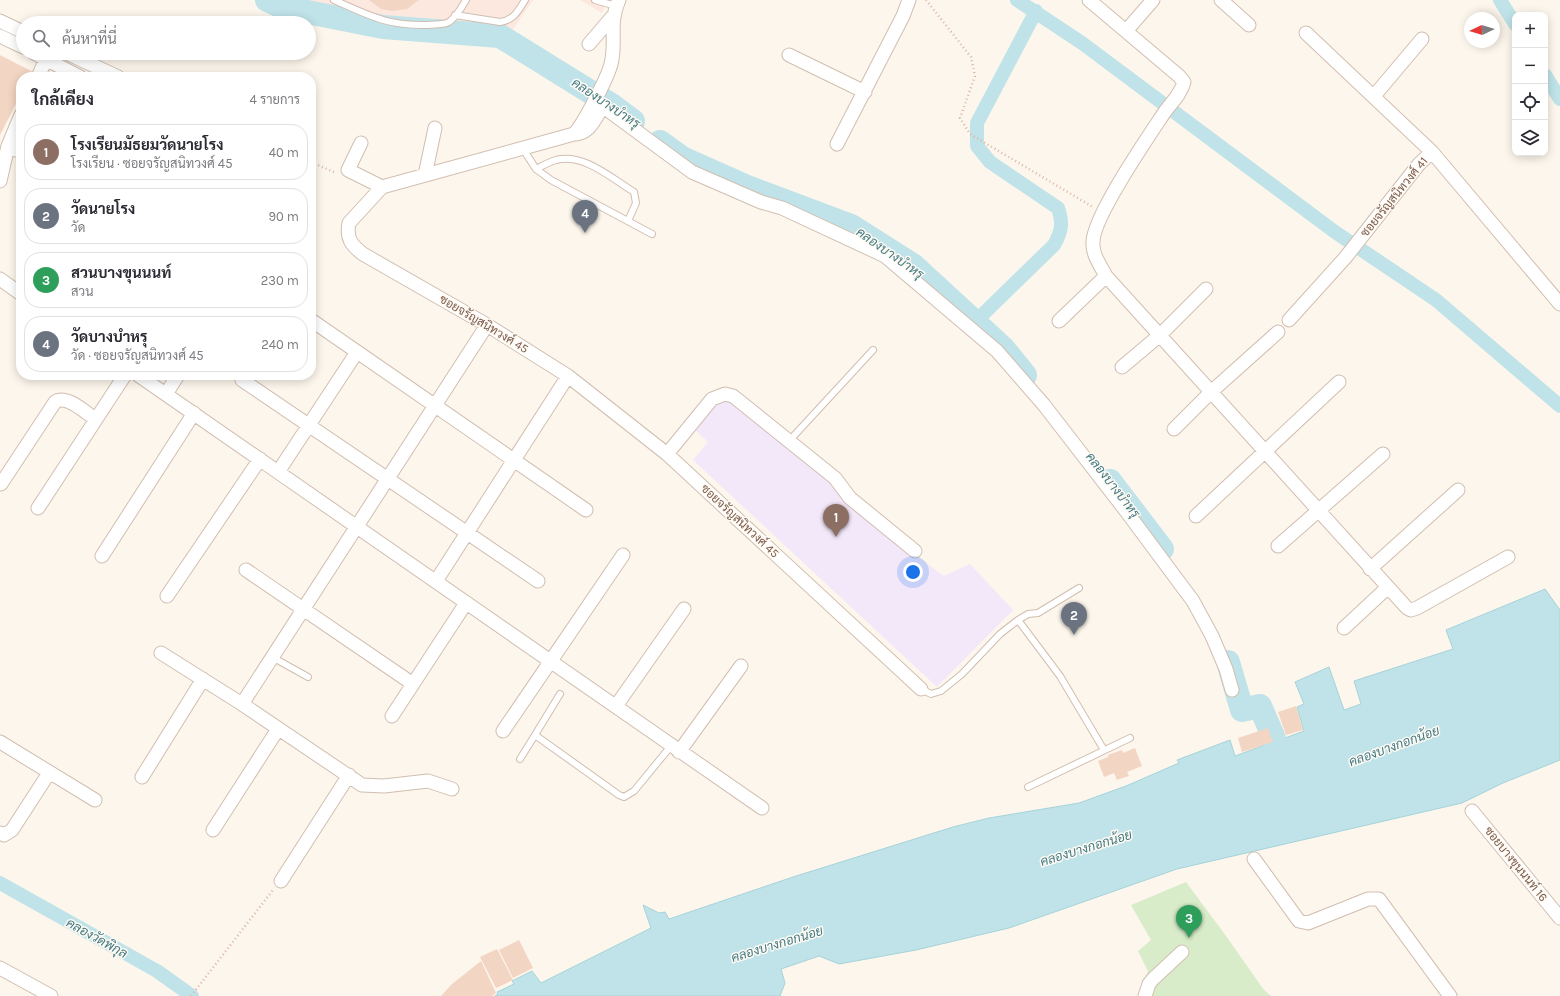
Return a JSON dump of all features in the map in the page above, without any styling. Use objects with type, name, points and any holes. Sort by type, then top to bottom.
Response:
[{"type":"street","points":[[836,144],[903,16],[909,0]]},
{"type":"street","points":[[1089,0],[1179,76],[1184,82],[1182,89],[1102,212],[1093,236],[1092,244],[1094,254],[1106,276],[1387,588],[1407,608],[1411,610],[1508,557]]},
{"type":"street","points":[[1126,31],[1153,0]]},
{"type":"street","points":[[1221,0],[1249,25]]},
{"type":"street","points":[[589,44],[616,8]]},
{"type":"street","points":[[576,132],[606,77],[611,64],[616,8]]},
{"type":"street","points":[[0,21],[16,29]]},
{"type":"street","points":[[1306,33],[1432,152]]},
{"type":"street","points":[[0,36],[16,44]]},
{"type":"street","points":[[1374,96],[1422,39]]},
{"type":"street","points":[[789,55],[864,92]]},
{"type":"street","points":[[38,72],[40,60]]},
{"type":"street","points":[[48,60],[70,72]]},
{"type":"street","points":[[82,60],[107,72]]},
{"type":"street","points":[[361,143],[348,170],[382,187],[523,149],[576,132],[582,134],[591,126],[602,108],[605,108],[692,172],[761,202],[782,208],[885,256],[950,309],[998,351],[1044,405],[1189,595],[1212,636],[1226,669],[1232,690]]},
{"type":"street","points":[[0,180],[8,146],[16,128]]},
{"type":"street","points":[[425,175],[435,128]]},
{"type":"street","points":[[8,146],[16,150]]},
{"type":"street","name":"ซอยจรัญสนิทวงศ์ 41","points":[[1290,320],[1345,258],[1419,164],[1432,152],[1560,304]]},
{"type":"street","name":"ซอยจรัญสนิทวงศ์ 45","points":[[382,187],[349,223],[347,231],[349,240],[353,247],[487,325],[568,376],[667,454],[921,689]]},
{"type":"street","points":[[1059,321],[1106,276]]},
{"type":"street","points":[[0,279],[16,290]]},
{"type":"street","points":[[1122,367],[1160,335],[1206,289]]},
{"type":"street","points":[[316,323],[586,510]]},
{"type":"street","points":[[242,704],[487,325]]},
{"type":"street","points":[[1174,429],[1211,392],[1278,332]]},
{"type":"street","points":[[278,472],[357,352]]},
{"type":"street","points":[[436,581],[568,376]]},
{"type":"street","points":[[38,508],[122,380]]},
{"type":"street","points":[[145,380],[762,808]]},
{"type":"street","points":[[166,394],[175,380]]},
{"type":"street","points":[[242,380],[538,581]]},
{"type":"street","points":[[1196,516],[1339,382]]},
{"type":"street","points":[[667,454],[712,399],[725,394],[733,396],[790,440],[835,478],[850,498],[915,551]]},
{"type":"street","points":[[1,484],[55,402],[58,400],[66,400],[96,419]]},
{"type":"street","points":[[102,556],[194,413]]},
{"type":"street","points":[[1278,546],[1317,510],[1383,454]]},
{"type":"street","points":[[167,596],[260,459]]},
{"type":"street","points":[[1370,569],[1458,490]]},
{"type":"street","points":[[503,731],[623,555]]},
{"type":"street","points":[[246,570],[413,684]]},
{"type":"street","points":[[1344,628],[1387,588]]},
{"type":"street","points":[[392,716],[466,603]]},
{"type":"street","points":[[616,706],[684,609]]},
{"type":"street","points":[[161,652],[242,704],[362,785],[370,787],[428,781],[452,789]]},
{"type":"street","points":[[675,749],[741,666]]},
{"type":"street","points":[[142,778],[203,679]]},
{"type":"street","points":[[213,830],[278,729]]},
{"type":"street","points":[[0,742],[95,800]]},
{"type":"street","points":[[0,833],[4,835],[12,830],[49,773]]},
{"type":"street","points":[[281,881],[348,776]]},
{"type":"street","name":"ซอยบางขุนนนท์ 16","points":[[1472,811],[1560,918]]},
{"type":"street","points":[[1254,859],[1299,921],[1304,923],[1308,923],[1368,899],[1379,899],[1450,996]]},
{"type":"street","points":[[1145,996],[1149,984],[1153,979],[1182,952]]},
{"type":"street","points":[[0,968],[51,996]]},
{"type":"lane","points":[[334,0],[376,19],[390,23],[442,24],[449,22],[466,0]]},
{"type":"lane","points":[[455,16],[500,22],[507,21],[514,16],[525,0]]},
{"type":"lane","points":[[598,0],[616,8]]},
{"type":"lane","points":[[523,149],[536,169],[551,180],[652,234]]},
{"type":"lane","points":[[536,169],[555,160],[568,158],[580,160],[591,166],[634,192],[636,203],[628,221]]},
{"type":"lane","points":[[790,440],[873,350]]},
{"type":"lane","points":[[921,689],[931,694],[941,692],[962,674],[1000,634],[1018,620],[1028,614],[1038,613],[1078,588]]},
{"type":"lane","points":[[1018,620],[1060,676],[1104,750]]},
{"type":"lane","points":[[272,657],[308,677]]},
{"type":"lane","points":[[520,759],[560,694]]},
{"type":"lane","points":[[535,735],[624,798],[634,791],[675,749]]},
{"type":"lane","points":[[1028,787],[1130,738]]},
{"type":"path","points":[[926,0],[971,57],[975,76],[960,118],[970,134],[1102,212]]},
{"type":"path","points":[[191,996],[281,881]]},
{"type":"shaded area","points":[[303,0],[533,0],[511,32],[449,28],[323,8]]},
{"type":"shaded area","points":[[580,0],[608,0],[602,13]]},
{"type":"shaded area","points":[[731,397],[914,554],[944,576],[970,564],[1013,610],[937,687],[693,460],[708,442],[693,428],[719,398]]},
{"type":"green space","points":[[1186,882],[1264,990],[1271,996],[1138,996],[1148,971],[1138,951],[1151,940],[1131,905]]},
{"type":"water","name":"คลองบางกอกน้อย","points":[[1545,589],[1560,610],[1560,760],[1503,783],[1462,803],[1177,869],[1009,928],[916,950],[839,964],[819,956],[781,969],[785,983],[780,996],[495,996],[498,994],[497,992],[514,984],[512,981],[532,971],[541,983],[651,928],[643,905],[659,913],[665,912],[669,919],[793,877],[953,827],[989,818],[1079,803],[1126,786],[1179,763],[1177,760],[1230,740],[1235,756],[1273,742],[1272,737],[1283,732],[1285,738],[1304,731],[1297,707],[1304,704],[1295,682],[1329,667],[1344,710],[1361,704],[1354,681],[1453,649],[1446,630]]},
{"type":"building","points":[[369,0],[419,0],[407,9],[392,11],[381,9]]},
{"type":"building","points":[[0,55],[33,72],[16,72],[16,104],[0,135]]},
{"type":"building","points":[[1296,706],[1303,730],[1286,735],[1278,712]]},
{"type":"building","points":[[1268,728],[1273,742],[1242,752],[1238,738]]},
{"type":"building","points":[[1135,748],[1142,766],[1127,772],[1129,776],[1117,780],[1114,773],[1104,777],[1098,761],[1108,757],[1108,755],[1122,750],[1123,753]]},
{"type":"building","points":[[519,940],[533,968],[513,978],[499,950]]},
{"type":"building","points":[[497,949],[513,980],[496,988],[480,957]]},
{"type":"building","points":[[481,961],[496,993],[492,996],[441,996],[452,984]]},
{"type":"waterway","name":"คลองบางบำหรุ","points":[[267,0],[282,7],[383,27],[500,36],[613,106],[633,121]]},
{"type":"waterway","points":[[1017,0],[1082,43],[1335,232],[1436,300],[1560,406]]},
{"type":"waterway","points":[[1500,0],[1512,19]]},
{"type":"waterway","points":[[975,322],[1054,245],[1061,227],[1061,218],[1058,208],[990,162],[977,146],[977,123],[1036,11]]},
{"type":"waterway","points":[[1548,80],[1560,99]]},
{"type":"waterway","name":"คลองบางบำหรุ","points":[[660,142],[682,158],[747,187],[851,226],[914,266],[1003,348],[1025,375]]},
{"type":"waterway","name":"คลองบางบำหรุ","points":[[1110,481],[1162,549]]},
{"type":"waterway","name":"คลองบางบำหรุ","points":[[1228,662],[1242,710],[1260,706],[1273,736],[1283,766]]},
{"type":"waterway","name":"คลองวัดพิกุล","points":[[0,883],[157,971],[192,996]]},
{"type":"place","name":"วัดบางบำหรุ","points":[[585,233]]},
{"type":"place","name":"โรงเรียนมัธยมวัดนายโรง","points":[[836,537]]},
{"type":"place","name":"วัดนายโรง","points":[[1074,635]]},
{"type":"place","name":"สวนบางขุนนนท์","points":[[1189,938]]}]
